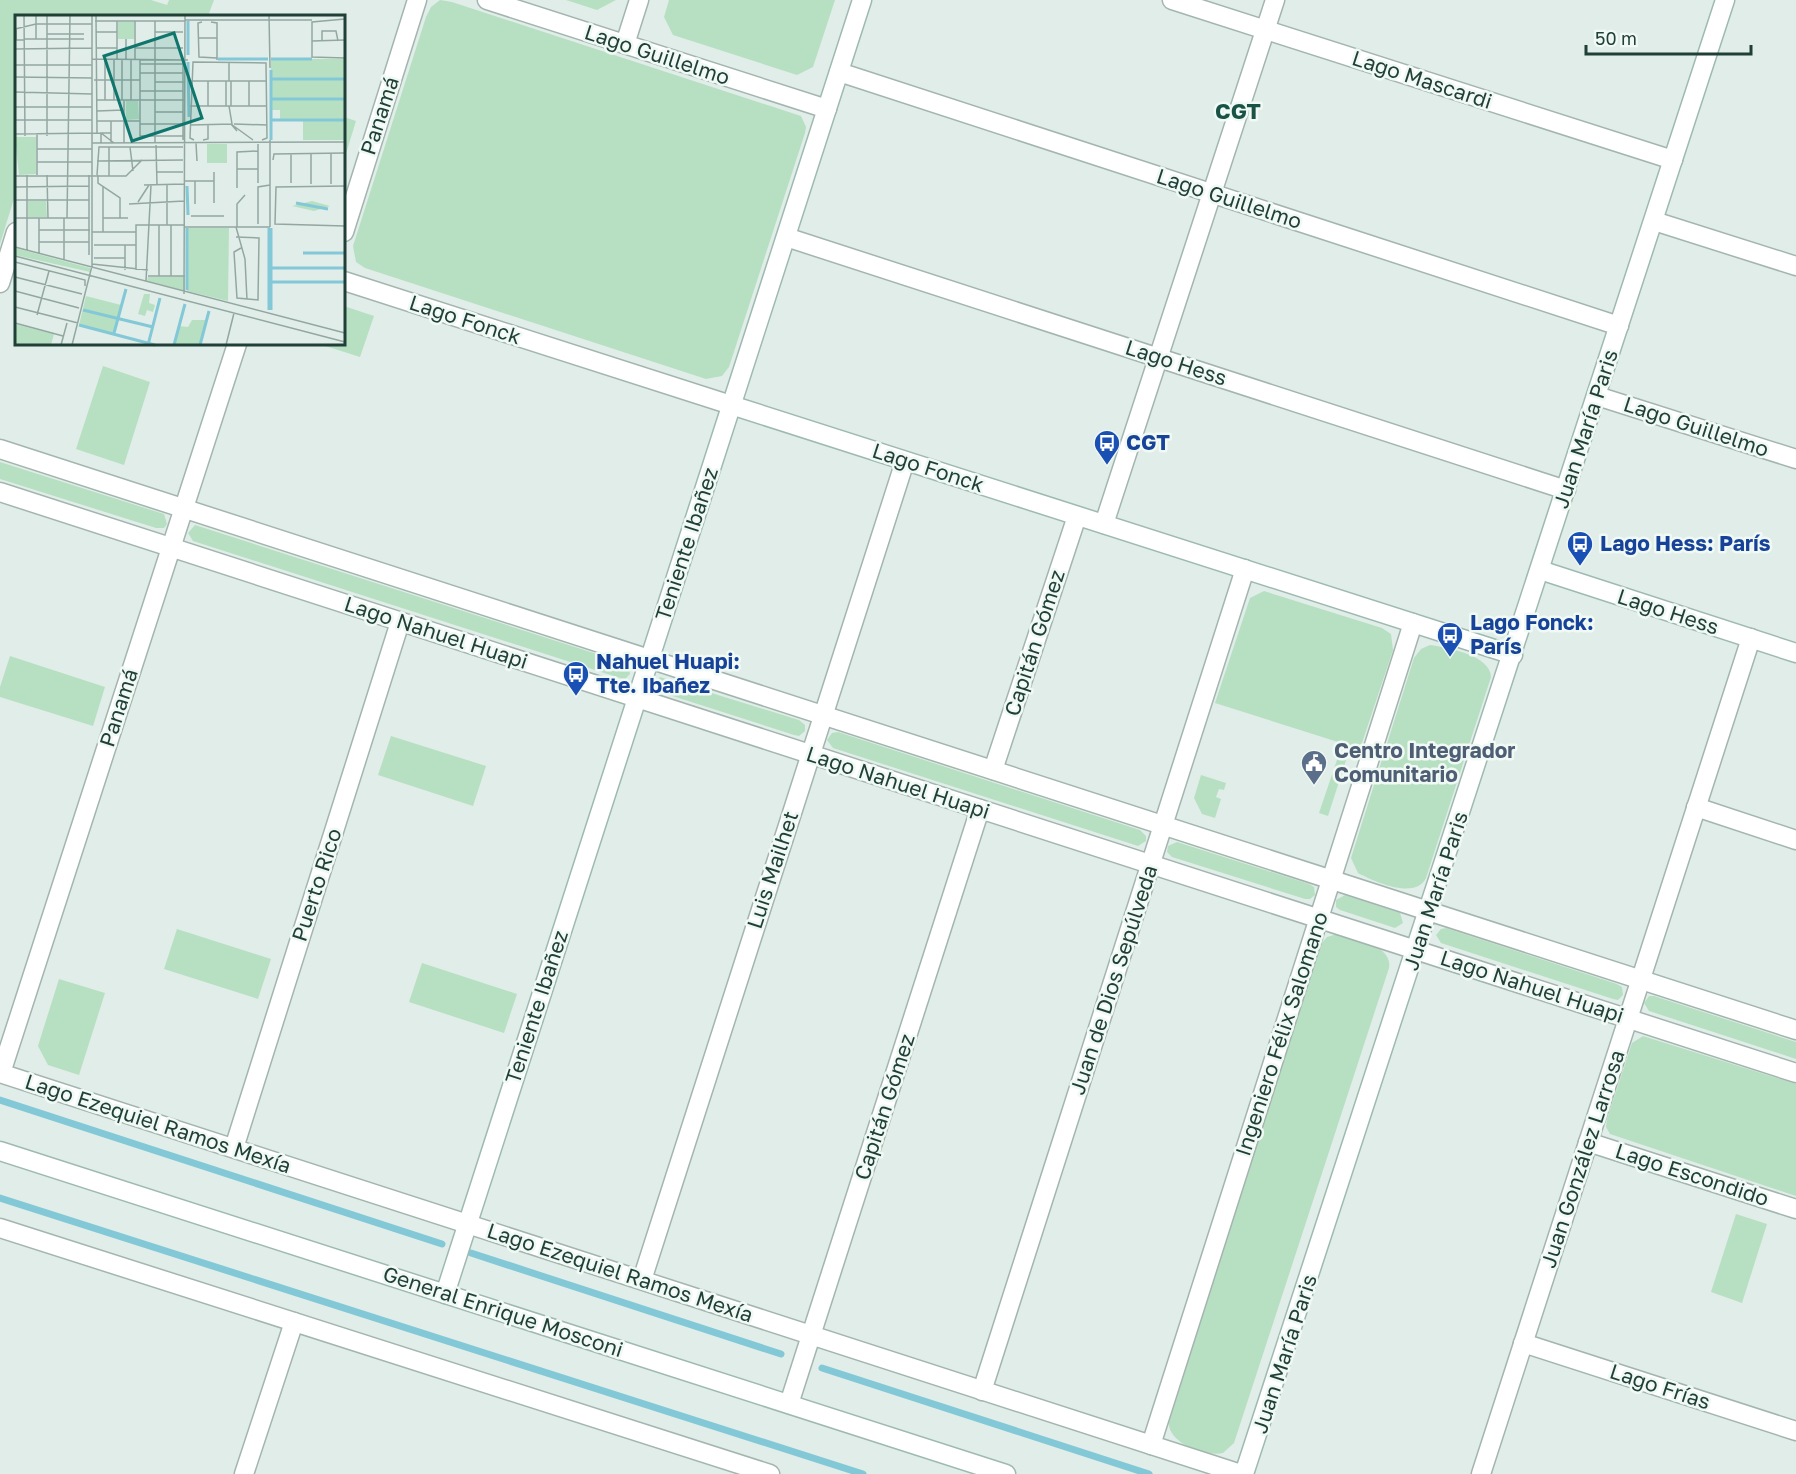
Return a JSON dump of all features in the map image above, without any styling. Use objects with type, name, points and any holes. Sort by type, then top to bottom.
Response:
[{"type":"street","name":"Panamá","points":[[345,229],[417,0]]},
{"type":"street","name":"Lago Guillelmo","points":[[487,0],[827,109]]},
{"type":"street","points":[[625,44],[639,0]]},
{"type":"street","name":"Teniente Ibañez","points":[[445,1294],[862,0]]},
{"type":"street","name":"Lago Mascardi","points":[[1172,0],[1673,160]]},
{"type":"street","points":[[1104,524],[1275,0]]},
{"type":"street","name":"Juan María Paris","points":[[1242,1474],[1417,950],[1725,0]]},
{"type":"street","name":"Lago Guillelmo","points":[[839,72],[1619,326]]},
{"type":"street","points":[[1654,220],[1796,266]]},
{"type":"street","points":[[0,283],[15,235]]},
{"type":"street","name":"Lago Hess","points":[[786,237],[1566,490]]},
{"type":"street","name":"Lago Fonck","points":[[345,281],[1513,655]]},
{"type":"street","name":"Panamá","points":[[1,1073],[237,345]]},
{"type":"street","name":"Lago Guillelmo","points":[[1597,396],[1796,459]]},
{"type":"street","name":"Lago Nahuel Huapi","points":[[0,449],[1796,1030]]},
{"type":"street","name":"Luis Mailhet","points":[[642,1280],[904,460]]},
{"type":"street","name":"Lago Nahuel Huapi","points":[[0,492],[1796,1073]]},
{"type":"street","name":"Capitán Gómez","points":[[993,770],[1077,516]]},
{"type":"street","name":"Juan de Dios Sepúlveda","points":[[982,1391],[1245,569]]},
{"type":"street","name":"Lago Hess","points":[[1540,570],[1796,653]]},
{"type":"street","name":"Puerto Rico","points":[[234,1148],[400,622]]},
{"type":"street","name":"Ingeniero Félix Salomano","points":[[1151,1445],[1413,623]]},
{"type":"street","name":"Juan González Larrosa","points":[[1481,1474],[1751,638]]},
{"type":"street","points":[[1696,807],[1796,840]]},
{"type":"street","name":"Capitán Gómez","points":[[789,1404],[981,809]]},
{"type":"street","name":"Lago Ezequiel Ramos Mexía","points":[[1,1073],[1242,1474]]},
{"type":"street","name":"Lago Escondido","points":[[1588,1142],[1796,1209]]},
{"type":"street","name":"General Enrique Mosconi","points":[[0,1151],[1006,1474]]},
{"type":"street","points":[[0,1228],[770,1474]]},
{"type":"street","points":[[244,1474],[294,1322]]},
{"type":"street","name":"Lago Frías","points":[[1523,1343],[1796,1431]]},
{"type":"green space","points":[[0,0],[151,0],[167,5],[169,0],[214,0],[208,15],[15,15],[15,195],[0,244]]},
{"type":"green space","points":[[440,0],[801,116],[806,127],[805,133],[729,367],[722,376],[706,379],[365,268],[356,262],[353,246],[426,17],[431,7]]},
{"type":"green space","points":[[566,0],[616,0],[597,10]]},
{"type":"green space","points":[[669,0],[835,0],[813,67],[797,75],[673,35],[664,17]]},
{"type":"green space","points":[[345,117],[356,121],[345,157]]},
{"type":"green space","points":[[345,306],[374,316],[360,357],[322,345],[345,345]]},
{"type":"green space","points":[[103,366],[150,382],[124,465],[76,449]]},
{"type":"green space","points":[[0,462],[164,514],[167,524],[164,528],[156,528],[0,479]]},
{"type":"green space","points":[[195,525],[625,663],[629,666],[630,674],[625,679],[620,678],[193,541],[188,533]]},
{"type":"green space","points":[[1264,591],[1382,628],[1391,634],[1393,650],[1360,749],[1215,703],[1250,598]]},
{"type":"green space","points":[[1430,645],[1476,658],[1489,669],[1491,677],[1426,878],[1413,888],[1394,887],[1358,873],[1351,858],[1414,658],[1421,649]]},
{"type":"green space","points":[[10,656],[105,687],[93,726],[0,697],[0,687]]},
{"type":"green space","points":[[660,677],[799,720],[805,725],[805,731],[799,736],[794,735],[660,692],[655,684]]},
{"type":"green space","points":[[838,732],[1140,830],[1146,836],[1146,841],[1138,846],[833,748],[827,740],[832,733]]},
{"type":"green space","points":[[391,736],[486,766],[473,806],[378,775]]},
{"type":"green space","points":[[1339,754],[1347,757],[1328,816],[1319,813]]},
{"type":"green space","points":[[1201,775],[1226,783],[1224,790],[1219,789],[1216,797],[1221,799],[1215,818],[1202,814],[1194,798]]},
{"type":"green space","points":[[1177,842],[1309,884],[1314,887],[1315,895],[1310,899],[1305,899],[1172,857],[1167,852],[1168,846]]},
{"type":"green space","points":[[1345,895],[1400,913],[1403,923],[1395,928],[1340,910],[1336,907],[1336,900]]},
{"type":"green space","points":[[1446,928],[1617,984],[1622,987],[1623,995],[1618,1000],[1613,999],[1441,943],[1436,935],[1441,929]]},
{"type":"green space","points":[[177,929],[271,959],[258,999],[164,969]]},
{"type":"green space","points":[[1337,934],[1362,940],[1379,948],[1389,960],[1389,968],[1234,1443],[1223,1453],[1207,1453],[1181,1442],[1170,1430],[1169,1422],[1320,945],[1327,937]]},
{"type":"green space","points":[[422,963],[517,994],[504,1033],[409,1002]]},
{"type":"green space","points":[[59,979],[105,993],[79,1075],[48,1065],[38,1046]]},
{"type":"green space","points":[[1649,996],[1796,1042],[1796,1059],[1649,1011],[1644,1003]]},
{"type":"green space","points":[[1643,1036],[1796,1084],[1796,1196],[1610,1134],[1606,1127],[1607,1119],[1632,1043]]},
{"type":"green space","points":[[1736,1214],[1767,1224],[1742,1303],[1711,1292]]},
{"type":"waterway","points":[[0,1100],[442,1244]]},
{"type":"waterway","points":[[0,1198],[863,1474]]},
{"type":"waterway","points":[[471,1253],[781,1354]]},
{"type":"waterway","points":[[822,1368],[1149,1474]]},
{"type":"place","name":"CGT","points":[[1107,466]]},
{"type":"place","name":"Lago Hess: París","points":[[1580,567]]},
{"type":"place","name":"Lago Fonck: París","points":[[1450,658]]},
{"type":"place","name":"Nahuel Huapi: Tte. Ibañez","points":[[576,697]]},
{"type":"place","name":"Centro Integrador Comunitario","points":[[1314,786]]},
{"type":"district","name":"CGT","points":[[1238,111]]}]
